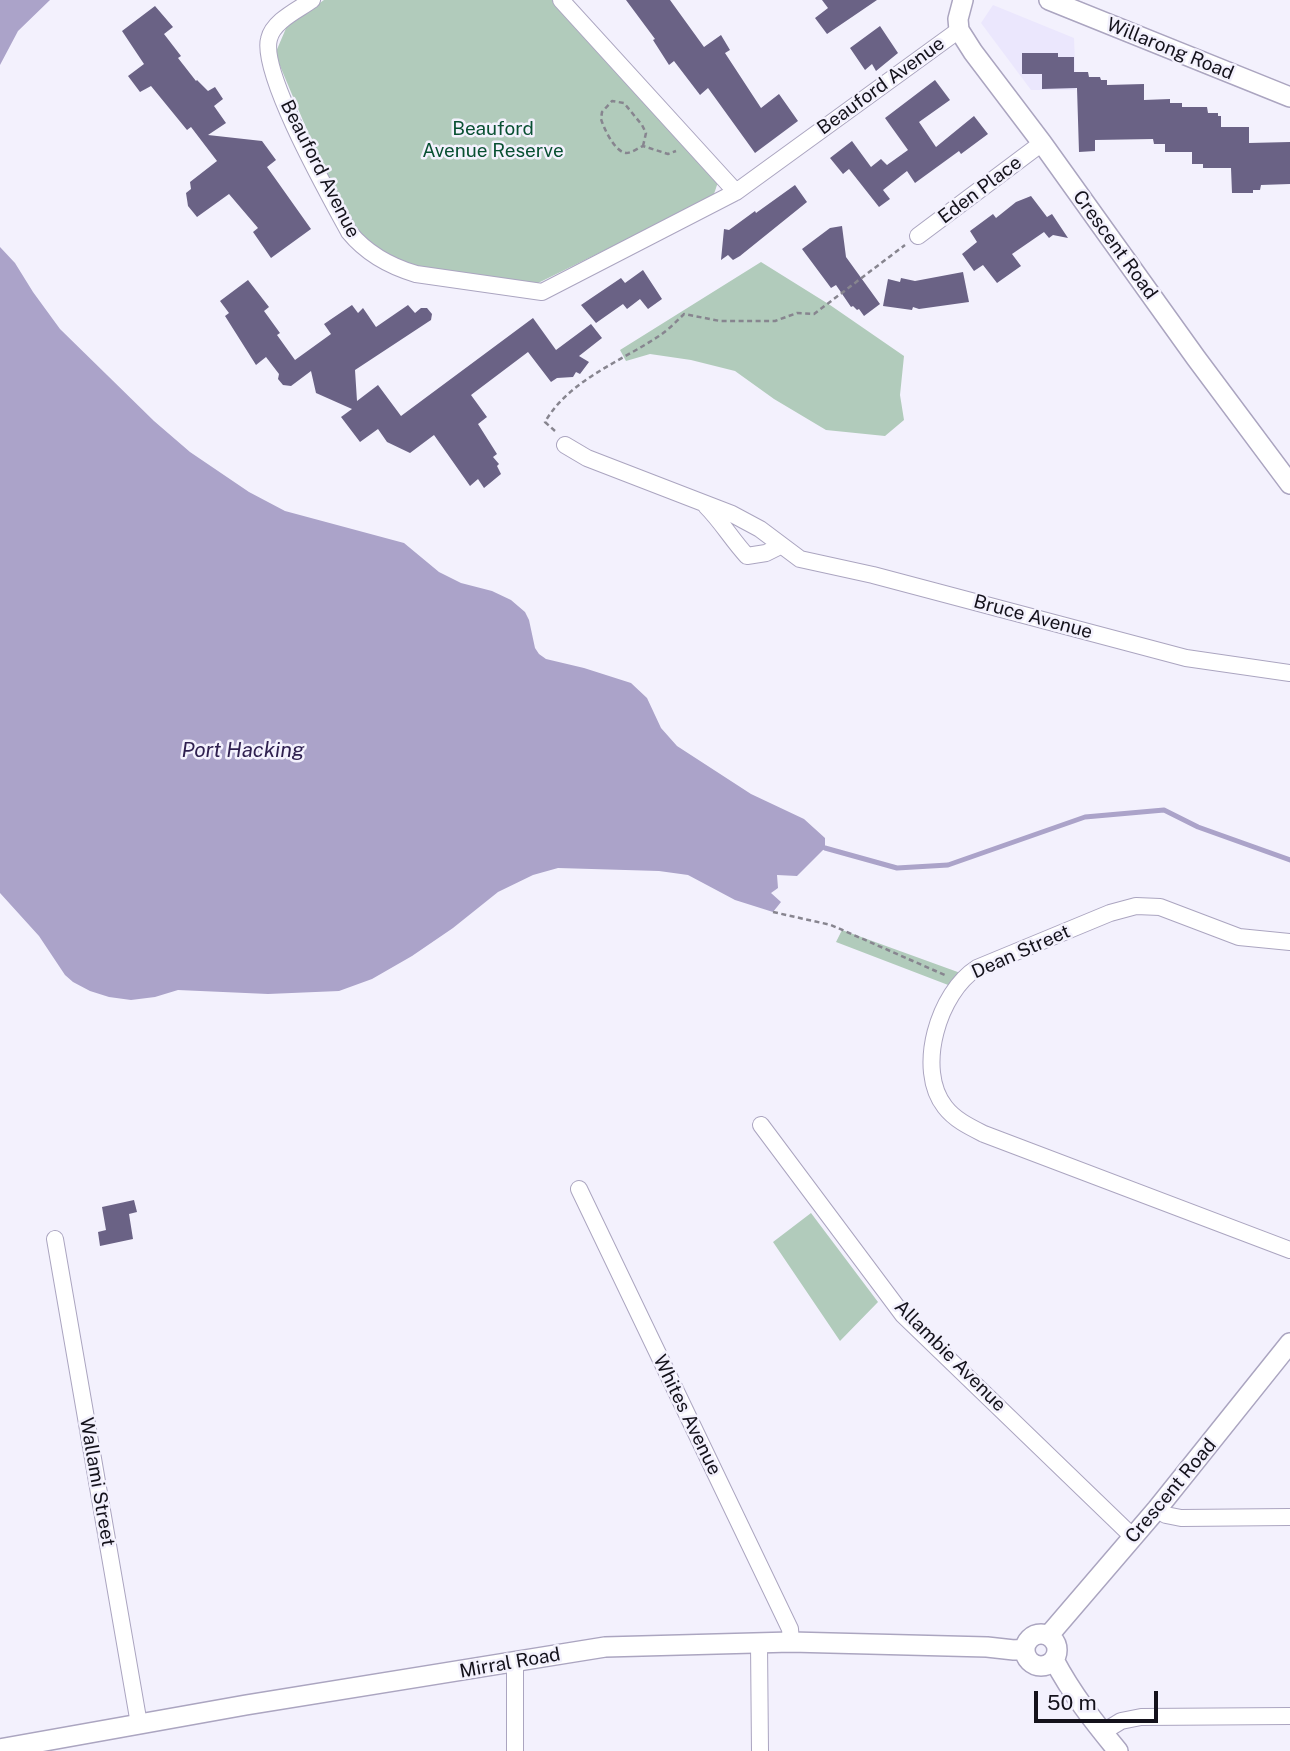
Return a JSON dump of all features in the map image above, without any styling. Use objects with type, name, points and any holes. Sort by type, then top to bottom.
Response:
[{"type":"street","name":"Beauford Avenue","points":[[312,0],[275,26],[269,37],[268,48],[275,79],[299,136],[349,232],[359,245],[379,259],[416,274],[541,292],[736,192],[959,30]]},
{"type":"street","points":[[561,0],[736,192]]},
{"type":"street","points":[[959,30],[958,19],[963,0]]},
{"type":"street","name":"Willarong Road","points":[[1049,0],[1290,97]]},
{"type":"street","name":"Crescent Road","points":[[959,30],[1290,484]]},
{"type":"street","name":"Eden Place","points":[[918,236],[1042,143]]},
{"type":"street","name":"Bruce Avenue","points":[[565,445],[587,458],[702,502],[760,528],[800,559],[873,575],[1186,658],[1290,673]]},
{"type":"street","name":"Bruce Avenue","points":[[702,502],[721,521],[747,556],[766,553],[780,546]]},
{"type":"street","name":"Dean Street","points":[[1290,942],[1238,937],[1160,907],[1136,906],[1110,913],[966,975],[944,1007],[930,1060],[936,1094],[945,1108],[960,1122],[997,1139],[1290,1250]]},
{"type":"street","name":"Allambie Avenue","points":[[761,1125],[903,1315],[1133,1537]]},
{"type":"street","name":"Whites Avenue","points":[[579,1189],[790,1629],[791,1642]]},
{"type":"street","name":"Wallami Street","points":[[55,1240],[139,1724]]},
{"type":"street","name":"Crescent Road","points":[[1049,1635],[1157,1509],[1290,1343]]},
{"type":"street","points":[[1157,1509],[1166,1515],[1181,1518],[1290,1517]]},
{"type":"street","points":[[1054,1660],[1046,1665],[1035,1665],[1028,1659],[1026,1644],[1033,1636],[1049,1635],[1057,1646],[1054,1660],[1069,1688],[1118,1751]]},
{"type":"street","name":"Mirral Road","points":[[0,1749],[605,1647],[791,1642],[1025,1649]]},
{"type":"street","points":[[759,1643],[760,1751]]},
{"type":"street","points":[[515,1751],[516,1662]]},
{"type":"street","points":[[1103,1732],[1121,1721],[1141,1717],[1290,1716]]},
{"type":"path","points":[[643,146],[646,132],[642,125],[624,103],[612,100],[601,119],[610,138],[621,151],[628,153],[643,146],[668,154],[689,139]]},
{"type":"path","points":[[565,445],[554,429],[545,422],[552,409],[583,383],[661,335],[684,314],[720,321],[775,321],[797,313],[814,314],[918,236]]},
{"type":"path","points":[[773,912],[831,925],[961,982]]},
{"type":"shaded area","points":[[993,5],[1074,38],[1076,90],[1031,90],[981,23]]},
{"type":"green space","name":"Beauford Avenue Reserve","points":[[324,0],[552,0],[719,179],[713,197],[532,286],[421,269],[381,252],[344,218],[275,54],[287,26]]},
{"type":"green space","points":[[761,262],[904,356],[900,395],[904,420],[885,436],[826,430],[774,399],[735,371],[691,360],[650,354],[626,361],[620,350]]},
{"type":"green space","points":[[842,930],[966,975],[956,988],[836,942]]},
{"type":"green space","points":[[811,1213],[878,1302],[840,1341],[773,1242]]},
{"type":"water","points":[[0,0],[50,0],[18,31],[0,65]]},
{"type":"water","name":"Port Hacking","points":[[0,247],[15,263],[60,329],[154,421],[190,452],[249,492],[285,511],[404,543],[439,572],[461,583],[492,591],[511,600],[525,612],[539,654],[546,659],[631,683],[647,698],[661,728],[677,746],[751,794],[804,819],[825,838],[825,848],[797,876],[777,875],[778,888],[771,893],[781,902],[773,912],[735,900],[688,875],[659,871],[558,868],[533,875],[498,892],[412,956],[372,979],[339,991],[268,994],[178,990],[131,1000],[109,997],[73,982],[65,975],[39,936],[0,893]]},
{"type":"building","points":[[626,0],[670,0],[704,47],[721,35],[730,50],[725,53],[761,108],[779,94],[798,121],[755,153],[708,88],[700,95],[674,61],[669,65],[653,40],[655,39]]},
{"type":"building","points":[[822,0],[877,0],[827,34],[815,18],[828,8]]},
{"type":"building","points":[[155,6],[173,27],[164,34],[181,56],[178,58],[196,81],[208,91],[215,87],[223,99],[214,106],[226,123],[208,135],[262,141],[276,160],[267,167],[311,229],[271,258],[253,232],[258,228],[229,194],[197,217],[188,206],[186,193],[191,189],[190,182],[217,161],[191,127],[187,130],[151,86],[140,92],[128,76],[144,64],[122,31]]},
{"type":"building","points":[[880,26],[898,53],[876,71],[872,64],[865,70],[850,48]]},
{"type":"building","points":[[1022,53],[1058,53],[1058,57],[1074,57],[1074,72],[1088,72],[1089,77],[1107,80],[1107,85],[1144,84],[1144,100],[1170,99],[1170,103],[1182,103],[1182,107],[1207,107],[1208,113],[1218,113],[1218,116],[1221,116],[1221,127],[1249,127],[1249,143],[1290,142],[1290,184],[1261,185],[1260,190],[1253,190],[1253,193],[1232,193],[1231,168],[1203,168],[1203,164],[1192,164],[1192,152],[1165,152],[1165,144],[1154,144],[1153,139],[1095,140],[1095,151],[1079,152],[1077,88],[1042,89],[1042,74],[1022,74]]},
{"type":"building","points":[[935,80],[950,100],[919,122],[936,147],[974,116],[988,134],[915,183],[907,171],[883,190],[890,199],[879,207],[849,169],[843,174],[830,158],[852,141],[871,167],[881,159],[887,165],[908,150],[885,118]]},
{"type":"building","points":[[795,185],[807,202],[740,256],[733,260],[728,255],[721,260],[724,229],[729,230]]},
{"type":"building","points":[[1031,196],[1047,217],[1052,214],[1068,238],[1053,235],[1049,238],[1044,232],[1012,254],[1021,266],[997,283],[983,265],[974,271],[962,254],[977,242],[970,231],[993,214],[996,218],[1016,202]]},
{"type":"building","points":[[842,226],[846,257],[880,304],[864,316],[859,309],[851,307],[836,285],[831,288],[802,249],[830,228]]},
{"type":"building","points":[[643,270],[662,299],[648,309],[640,299],[627,309],[623,304],[596,323],[581,305],[621,278],[625,283]]},
{"type":"building","points":[[963,272],[969,302],[919,309],[913,307],[912,310],[883,306],[888,279],[900,282],[901,278],[915,281]]},
{"type":"building","points":[[248,280],[269,307],[264,311],[295,360],[331,334],[324,324],[352,305],[358,313],[363,308],[376,327],[408,305],[415,313],[421,308],[427,308],[432,314],[431,320],[355,370],[357,401],[378,385],[401,416],[533,318],[556,350],[591,324],[602,338],[579,356],[589,362],[580,374],[576,372],[573,377],[557,378],[551,382],[528,352],[471,395],[487,417],[478,424],[497,454],[493,457],[499,464],[497,466],[501,474],[484,488],[478,479],[470,486],[434,435],[410,453],[387,442],[378,429],[360,442],[341,417],[352,409],[316,393],[311,371],[291,386],[283,385],[278,379],[279,374],[266,357],[256,365],[225,316],[229,313],[220,301]]},
{"type":"building","points":[[134,1200],[137,1212],[129,1214],[133,1239],[100,1246],[98,1232],[106,1230],[102,1207]]},
{"type":"waterway","points":[[825,848],[897,868],[948,865],[1085,817],[1164,810],[1198,827],[1290,860]]}]
